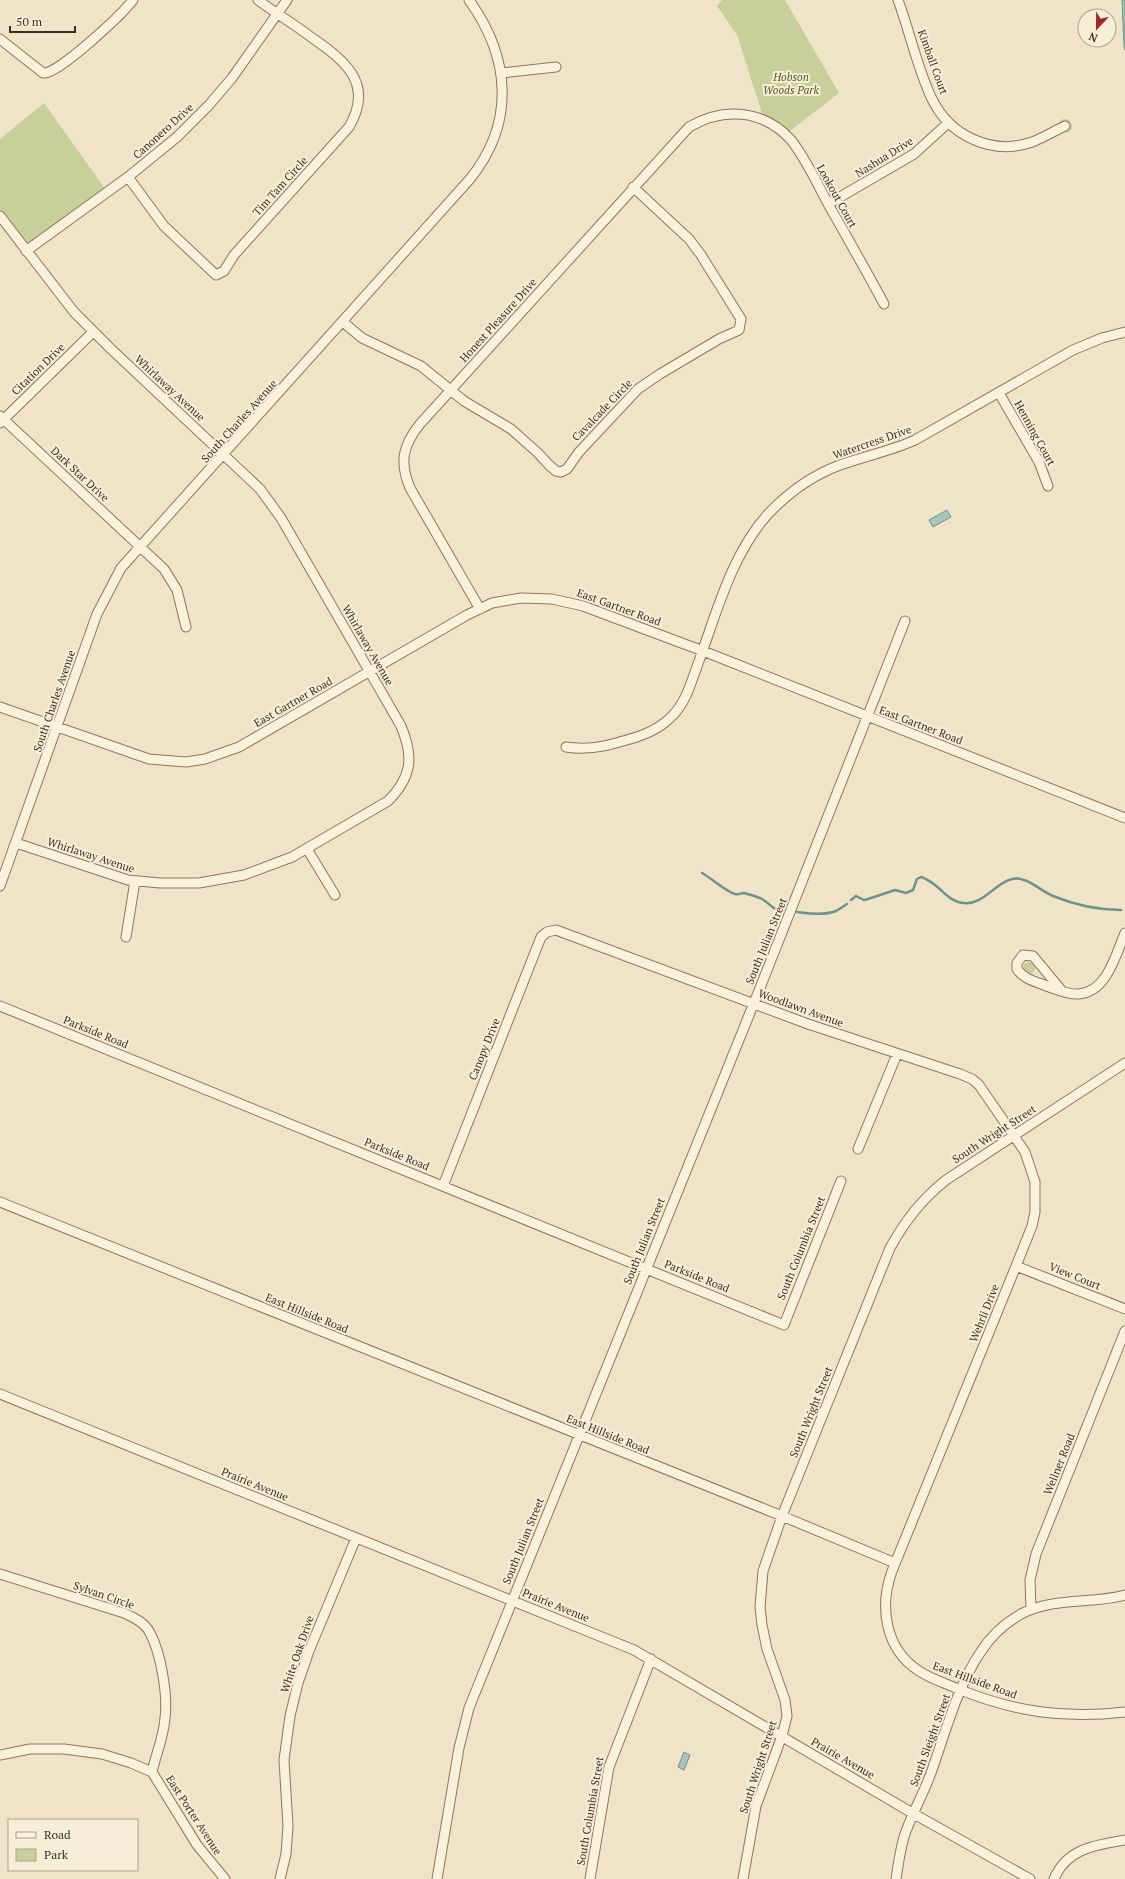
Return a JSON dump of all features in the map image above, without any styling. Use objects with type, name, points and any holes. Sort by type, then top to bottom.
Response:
[{"type":"street","points":[[0,39],[43,73],[48,73],[65,62],[116,20],[133,0]]},
{"type":"street","points":[[258,0],[277,13]]},
{"type":"street","name":"Canonero Drive","points":[[26,251],[128,177],[176,137],[209,105],[232,78],[287,0]]},
{"type":"street","name":"South Charles Avenue","points":[[0,886],[103,600],[122,568],[140,546],[225,455],[475,172],[493,140],[499,122],[502,97],[502,73],[491,36],[482,18],[469,0]]},
{"type":"street","name":"Kimball Court","points":[[898,0],[932,98],[948,123],[970,138],[983,143],[1000,146],[1032,142],[1065,126]]},
{"type":"street","name":"Tim Tam Circle","points":[[128,177],[164,226],[175,237],[216,275],[224,270],[234,255],[349,127],[358,105],[357,87],[354,76],[348,65],[330,50],[277,13]]},
{"type":"street","points":[[502,73],[556,67]]},
{"type":"street","name":"Honest Pleasure Drive","points":[[480,609],[410,488],[404,471],[406,448],[411,436],[633,187],[689,127],[707,117],[721,114],[739,113],[753,116]]},
{"type":"street","name":"Lookout Court","points":[[753,116],[773,125],[792,141],[884,304]]},
{"type":"street","name":"Nashua Drive","points":[[828,204],[908,158],[948,123]]},
{"type":"street","name":"Cavalcade Circle","points":[[342,322],[362,338],[421,366],[464,401],[511,429],[549,465],[556,471],[561,472],[567,469],[584,447],[638,389],[660,374],[719,339],[739,330],[740,320],[697,250],[681,231],[633,187]]},
{"type":"street","name":"Whirlaway Avenue","points":[[0,216],[53,287],[93,332],[225,455],[260,489],[274,507],[406,738],[410,752],[409,769],[399,788],[388,801],[307,849],[266,868],[219,880],[181,884],[135,881],[94,870],[16,843]]},
{"type":"street","name":"Citation Drive","points":[[1,419],[93,332]]},
{"type":"street","name":"Watercress Drive","points":[[566,747],[584,749],[605,747],[642,736],[666,722],[674,715],[684,700],[737,560],[757,528],[779,503],[808,481],[825,472],[915,440],[1087,344],[1125,332]]},
{"type":"street","name":"Henning Court","points":[[999,392],[1039,462],[1048,486]]},
{"type":"street","name":"Dark Star Drive","points":[[1,419],[164,569],[174,582],[181,601],[186,628]]},
{"type":"street","name":"East Gartner Road","points":[[0,707],[149,759],[176,762],[205,759],[240,747],[480,609],[504,600],[521,598],[568,602],[702,651],[1125,818]]},
{"type":"street","name":"South Julian Street","points":[[437,1879],[465,1721],[905,621]]},
{"type":"street","points":[[307,849],[335,895]]},
{"type":"street","points":[[126,937],[135,881]]},
{"type":"street","name":"Woodlawn Avenue","points":[[556,930],[753,1004],[972,1079]]},
{"type":"street","name":"Canopy Drive","points":[[443,1186],[542,937],[547,932],[556,930]]},
{"type":"street","points":[[1062,991],[1033,956],[1023,955],[1019,958],[1017,969],[1029,979],[1062,991],[1077,994],[1084,993],[1098,985],[1110,971],[1125,933]]},
{"type":"street","name":"Parkside Road","points":[[0,1006],[784,1325]]},
{"type":"street","points":[[858,1149],[897,1054]]},
{"type":"street","name":"South Wright Street","points":[[743,1879],[756,1806],[782,1736],[787,1709],[767,1649],[762,1625],[760,1607],[763,1571],[782,1516],[882,1269],[902,1228],[914,1210],[930,1192],[1125,1063]]},
{"type":"street","name":"Wehrli Drive","points":[[895,1563],[1032,1226],[1035,1212],[1036,1194],[1032,1170],[1025,1152],[984,1090],[972,1079]]},
{"type":"street","name":"South Columbia Street","points":[[784,1325],[841,1181]]},
{"type":"street","name":"East Hillside Road","points":[[0,1202],[782,1516],[895,1563],[887,1586],[885,1618],[894,1644],[905,1660],[920,1672],[961,1690],[1005,1706],[1044,1714],[1069,1716],[1125,1712]]},
{"type":"street","name":"View Court","points":[[1016,1266],[1125,1309]]},
{"type":"street","name":"Wellner Road","points":[[1030,1609],[1030,1580],[1036,1554],[1125,1331]]},
{"type":"street","name":"Prairie Avenue","points":[[0,1394],[634,1650],[914,1814],[1030,1879]]},
{"type":"street","name":"White Oak Drive","points":[[280,1879],[286,1854],[288,1826],[284,1760],[290,1716],[298,1683],[309,1651],[356,1538]]},
{"type":"street","name":"Sylvan Circle","points":[[0,1574],[124,1613],[139,1620],[151,1634],[161,1667],[166,1704],[165,1719],[152,1772]]},
{"type":"street","name":"South Sleight Street","points":[[896,1879],[904,1837],[928,1782],[961,1690],[970,1669],[989,1640],[1013,1619],[1030,1609],[1066,1601],[1101,1600],[1125,1595]]},
{"type":"street","name":"South Columbia Street","points":[[590,1879],[609,1767],[651,1659]]},
{"type":"street","name":"East Porter Avenue","points":[[0,1755],[30,1749],[64,1749],[102,1754],[131,1763],[152,1772],[197,1845],[225,1879]]},
{"type":"street","points":[[1054,1879],[1063,1863],[1079,1850],[1090,1846],[1125,1840]]},
{"type":"green space","name":"Hobson Woods Park","points":[[722,0],[785,0],[839,93],[790,131],[762,113],[737,35],[717,6]]},
{"type":"green space","points":[[44,103],[106,190],[26,248],[0,213],[0,139]]},
{"type":"green space","points":[[1062,119],[1068,119],[1072,123],[1072,129],[1068,133],[1062,133],[1058,129],[1058,123]]},
{"type":"green space","points":[[1029,962],[1033,964],[1035,968],[1033,972],[1029,974],[1025,972],[1023,968],[1025,964]]},
{"type":"water","points":[[1122,0],[1125,0],[1125,50],[1124,46]]},
{"type":"water","points":[[947,510],[951,517],[933,527],[929,520]]},
{"type":"water","points":[[684,1752],[690,1755],[684,1770],[678,1767]]},
{"type":"waterway","points":[[702,873],[732,893],[744,893],[758,897],[776,910],[783,912]]},
{"type":"waterway","points":[[851,900],[856,896],[864,900],[895,890],[906,893],[913,890],[917,879],[921,877],[933,883],[952,899],[958,902],[972,903],[987,895],[1008,880],[1016,879],[1028,881],[1049,894],[1070,902],[1095,908],[1121,910]]},
{"type":"waterway","points":[[797,912],[822,914],[836,911],[847,904]]}]
